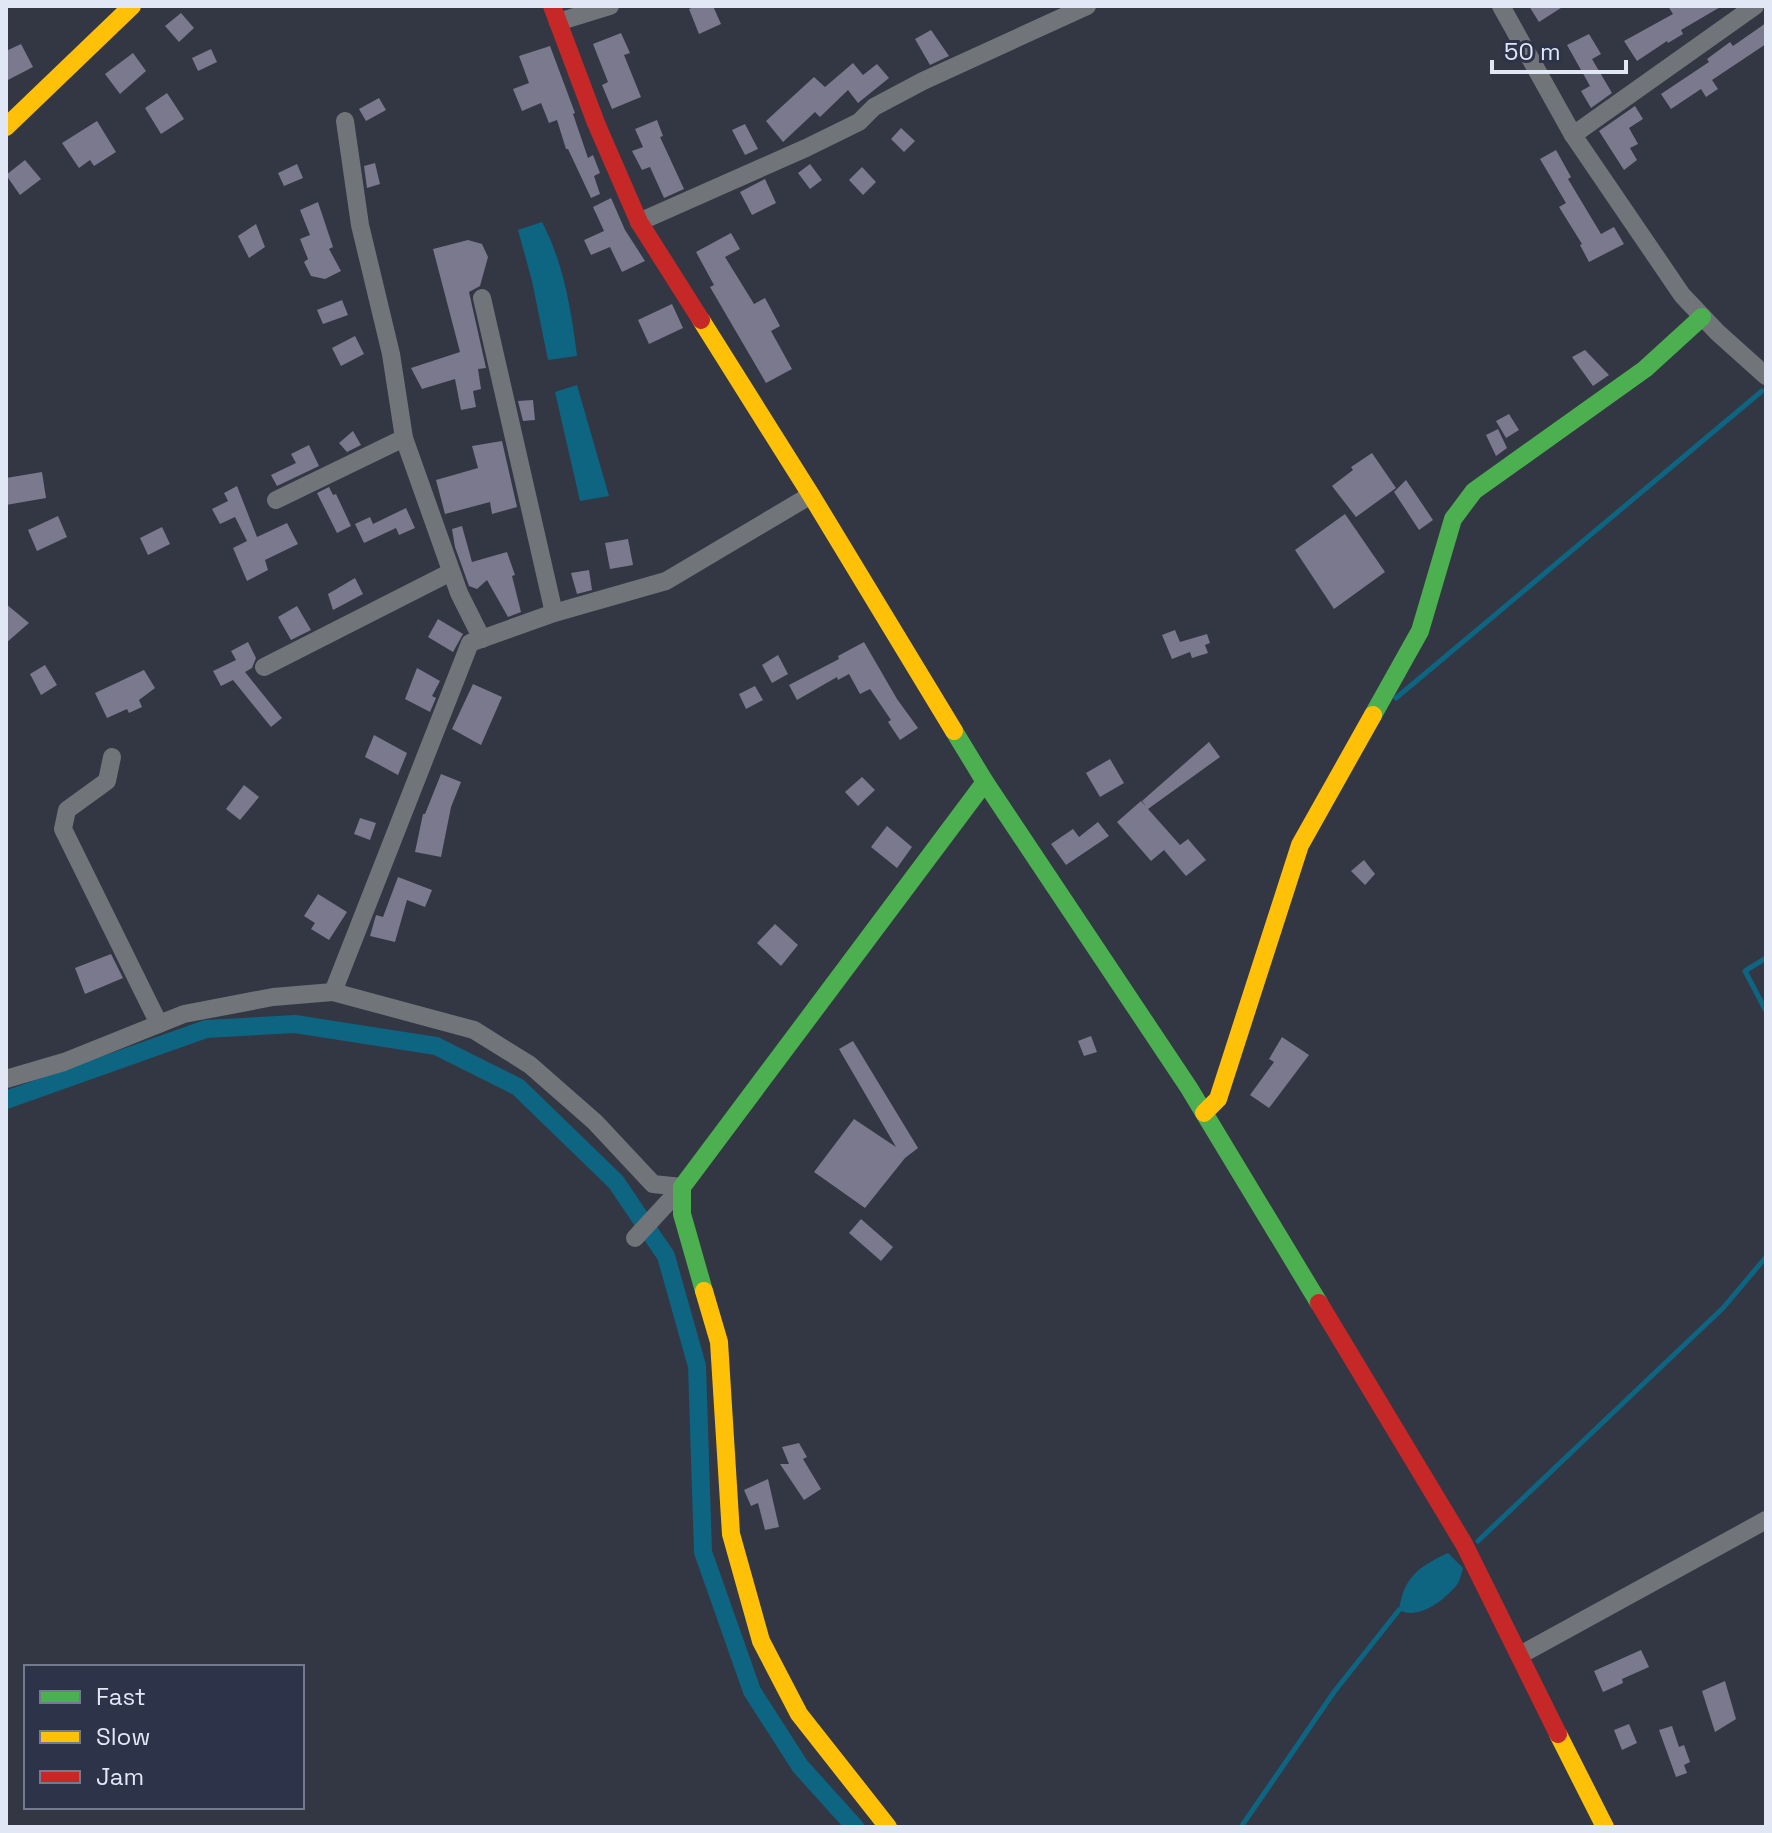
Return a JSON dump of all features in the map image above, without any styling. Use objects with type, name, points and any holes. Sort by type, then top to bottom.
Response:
[{"type":"street","points":[[6,127],[132,6]]},
{"type":"street","points":[[610,6],[555,14],[596,123],[639,222],[811,495],[985,782],[1204,1113],[1464,1544],[1605,1827]]},
{"type":"street","points":[[639,222],[806,148],[859,122],[874,107],[923,81],[1087,6]]},
{"type":"street","points":[[1501,6],[1573,135],[1682,295],[1766,376]]},
{"type":"street","points":[[1573,135],[1755,6]]},
{"type":"street","points":[[345,121],[360,225],[391,354],[404,438],[451,572],[482,639]]},
{"type":"street","points":[[482,298],[554,613]]},
{"type":"street","points":[[1204,1113],[1218,1099],[1300,845],[1420,631],[1453,519],[1474,491],[1645,369],[1702,317]]},
{"type":"street","points":[[276,500],[404,438]]},
{"type":"street","points":[[333,992],[470,643],[554,613],[666,581],[811,495]]},
{"type":"street","points":[[264,667],[451,572]]},
{"type":"street","points":[[112,757],[107,781],[67,810],[63,829],[159,1024]]},
{"type":"street","points":[[635,1238],[682,1187],[985,782]]},
{"type":"street","points":[[6,1079],[64,1062],[184,1014],[273,997],[333,992],[474,1030],[530,1065],[595,1122],[653,1184],[682,1187]]},
{"type":"street","points":[[682,1187],[682,1214],[719,1342],[731,1534],[761,1641],[799,1714],[888,1827]]},
{"type":"street","points":[[1520,1655],[1766,1520]]},
{"type":"water","points":[[542,222],[561,270],[577,356],[548,360],[518,230]]},
{"type":"water","points":[[577,385],[609,496],[580,501],[555,392]]},
{"type":"water","points":[[1448,1553],[1463,1568],[1456,1586],[1444,1598],[1422,1611],[1399,1610],[1405,1589],[1414,1574]]},
{"type":"building","points":[[713,6],[721,24],[699,34],[689,9]]},
{"type":"building","points":[[1529,6],[1564,6],[1539,22]]},
{"type":"building","points":[[1668,6],[1722,6],[1637,61],[1624,41],[1673,14]]},
{"type":"building","points":[[181,13],[194,28],[179,42],[165,26]]},
{"type":"building","points":[[1766,23],[1766,44],[1712,80],[1718,89],[1706,97],[1701,89],[1671,109],[1661,94],[1709,62],[1707,59],[1730,42],[1733,46]]},
{"type":"building","points":[[931,30],[949,56],[930,65],[915,39]]},
{"type":"building","points":[[621,33],[630,53],[624,55],[641,97],[612,109],[602,85],[608,82],[593,44]]},
{"type":"building","points":[[1589,34],[1601,54],[1592,59],[1612,93],[1591,108],[1581,91],[1590,86],[1567,45]]},
{"type":"building","points":[[21,44],[33,67],[6,81],[6,51]]},
{"type":"building","points":[[550,46],[588,158],[593,155],[600,173],[594,176],[600,194],[591,198],[566,149],[557,120],[549,123],[541,103],[522,111],[513,89],[529,83],[519,56]]},
{"type":"building","points":[[211,49],[217,62],[198,71],[192,58]]},
{"type":"building","points":[[133,53],[146,71],[120,94],[105,74]]},
{"type":"building","points":[[853,63],[863,75],[877,64],[889,78],[858,103],[848,90],[820,117],[815,112],[783,142],[766,121],[814,77],[825,87]]},
{"type":"building","points":[[167,93],[184,119],[161,134],[145,108]]},
{"type":"building","points":[[379,98],[386,110],[366,121],[359,109]]},
{"type":"building","points":[[1635,106],[1643,119],[1629,128],[1638,144],[1630,148],[1637,160],[1624,170],[1599,131]]},
{"type":"building","points":[[657,120],[663,136],[660,137],[684,189],[664,198],[650,167],[642,170],[632,151],[643,147],[635,129]]},
{"type":"building","points":[[97,121],[116,152],[94,166],[90,160],[79,168],[62,143]]},
{"type":"building","points":[[745,124],[758,149],[745,155],[732,130]]},
{"type":"building","points":[[901,128],[915,141],[904,152],[891,139]]},
{"type":"building","points":[[1556,150],[1571,177],[1568,179],[1601,234],[1614,227],[1624,244],[1589,262],[1582,244],[1559,207],[1566,203],[1540,159]]},
{"type":"building","points":[[25,160],[41,179],[20,195],[6,175]]},
{"type":"building","points":[[375,163],[380,184],[367,188],[364,166]]},
{"type":"building","points":[[297,164],[303,178],[284,186],[278,173]]},
{"type":"building","points":[[810,164],[822,180],[810,189],[798,173]]},
{"type":"building","points":[[862,167],[876,182],[863,195],[849,180]]},
{"type":"building","points":[[765,179],[776,203],[752,215],[740,192]]},
{"type":"building","points":[[611,198],[625,230],[645,261],[622,272],[610,247],[591,255],[584,240],[604,231],[593,207]]},
{"type":"building","points":[[318,202],[333,247],[329,249],[341,271],[325,279],[311,276],[304,262],[308,259],[300,239],[310,235],[300,210]]},
{"type":"building","points":[[256,224],[265,247],[249,258],[238,236]]},
{"type":"building","points":[[731,233],[740,249],[725,257],[754,304],[765,298],[780,326],[771,331],[792,369],[766,383],[710,287],[714,285],[696,252]]},
{"type":"building","points":[[468,240],[482,244],[488,257],[480,286],[469,292],[486,368],[478,369],[481,389],[473,391],[476,407],[461,410],[455,379],[422,389],[411,368],[460,352],[433,249]]},
{"type":"building","points":[[342,300],[348,315],[323,324],[317,310]]},
{"type":"building","points":[[672,304],[683,328],[649,344],[638,320]]},
{"type":"building","points":[[355,336],[364,354],[341,366],[332,348]]},
{"type":"building","points":[[1585,350],[1609,375],[1593,386],[1572,357]]},
{"type":"building","points":[[533,400],[535,420],[523,421],[518,401]]},
{"type":"building","points":[[1509,414],[1519,430],[1506,438],[1496,421]]},
{"type":"building","points":[[1498,429],[1507,448],[1496,456],[1486,435]]},
{"type":"building","points":[[353,431],[361,445],[347,452],[339,443]]},
{"type":"building","points":[[502,441],[517,507],[492,514],[490,502],[445,514],[436,480],[478,468],[472,446]]},
{"type":"building","points":[[309,445],[319,466],[277,486],[271,475],[296,463],[291,454]]},
{"type":"building","points":[[1372,453],[1396,488],[1356,517],[1332,486],[1353,470],[1351,467]]},
{"type":"building","points":[[42,472],[46,498],[6,505],[6,478]]},
{"type":"building","points":[[1406,480],[1433,520],[1419,530],[1394,492]]},
{"type":"building","points":[[237,486],[257,537],[287,523],[298,544],[265,560],[268,570],[247,581],[233,548],[247,541],[235,517],[220,524],[212,509],[228,501],[224,493]]},
{"type":"building","points":[[329,487],[333,495],[336,494],[351,526],[337,533],[317,493]]},
{"type":"building","points":[[406,508],[415,528],[399,535],[396,528],[364,543],[355,524],[370,517],[373,524]]},
{"type":"building","points":[[1345,514],[1385,572],[1334,609],[1295,550]]},
{"type":"building","points":[[58,516],[67,537],[37,551],[28,530]]},
{"type":"building","points":[[462,526],[472,562],[507,552],[515,575],[512,576],[521,612],[508,617],[487,580],[477,589],[469,586],[452,529]]},
{"type":"building","points":[[162,527],[170,544],[148,555],[140,538]]},
{"type":"building","points":[[628,539],[633,565],[610,569],[605,543]]},
{"type":"building","points":[[589,570],[592,590],[577,594],[571,573]]},
{"type":"building","points":[[355,578],[363,594],[333,610],[328,594]]},
{"type":"building","points":[[6,604],[29,623],[6,643]]},
{"type":"building","points":[[297,606],[311,630],[291,640],[278,617]]},
{"type":"building","points":[[438,619],[463,634],[453,652],[428,637]]},
{"type":"building","points":[[1175,630],[1180,642],[1207,634],[1210,643],[1205,645],[1208,653],[1192,658],[1190,652],[1172,659],[1162,635]]},
{"type":"building","points":[[248,642],[256,658],[252,668],[245,672],[282,718],[271,727],[233,680],[221,686],[213,671],[236,660],[231,651]]},
{"type":"building","points":[[864,642],[918,728],[900,740],[870,689],[860,694],[849,674],[838,680],[837,677],[797,700],[789,685]]},
{"type":"building","points":[[778,655],[788,674],[772,683],[762,665]]},
{"type":"building","points":[[45,665],[57,685],[41,695],[30,674]]},
{"type":"building","points":[[417,668],[440,681],[432,696],[436,698],[430,712],[405,699]]},
{"type":"building","points":[[144,670],[155,688],[139,700],[142,707],[129,713],[127,709],[107,718],[95,693]]},
{"type":"building","points":[[473,684],[502,697],[481,745],[452,729]]},
{"type":"building","points":[[755,686],[763,700],[746,709],[739,694]]},
{"type":"building","points":[[374,735],[407,753],[398,775],[365,757]]},
{"type":"building","points":[[1209,742],[1220,757],[1148,809],[1180,845],[1188,839],[1206,860],[1186,876],[1164,850],[1151,861],[1117,822],[1141,801],[1146,806],[1142,801]]},
{"type":"building","points":[[1110,759],[1124,783],[1100,797],[1086,773]]},
{"type":"building","points":[[441,774],[461,782],[451,807],[441,857],[415,852],[423,814]]},
{"type":"building","points":[[862,777],[875,790],[858,806],[845,792]]},
{"type":"building","points":[[244,785],[259,797],[240,820],[226,809]]},
{"type":"building","points":[[360,818],[376,823],[370,840],[354,834]]},
{"type":"building","points":[[1098,822],[1109,836],[1066,865],[1051,844],[1073,829],[1079,837]]},
{"type":"building","points":[[887,826],[912,847],[897,868],[871,847]]},
{"type":"building","points":[[1364,860],[1375,874],[1365,885],[1351,871]]},
{"type":"building","points":[[398,877],[432,890],[425,907],[407,900],[395,942],[370,936],[376,915],[383,917]]},
{"type":"building","points":[[318,894],[347,912],[329,940],[311,929],[315,923],[304,916]]},
{"type":"building","points":[[775,924],[798,945],[781,966],[757,943]]},
{"type":"building","points":[[111,954],[123,978],[85,994],[75,968]]},
{"type":"building","points":[[1091,1036],[1097,1052],[1084,1056],[1078,1041]]},
{"type":"building","points":[[1282,1037],[1309,1055],[1269,1108],[1250,1095],[1274,1062],[1269,1059]]},
{"type":"building","points":[[853,1041],[918,1148],[905,1158],[865,1208],[814,1172],[854,1119],[896,1147],[839,1049]]},
{"type":"building","points":[[861,1219],[893,1247],[881,1261],[849,1233]]},
{"type":"building","points":[[799,1443],[807,1457],[803,1459],[821,1489],[804,1500],[780,1464],[789,1464],[782,1447]]},
{"type":"building","points":[[768,1479],[779,1527],[765,1530],[758,1503],[751,1506],[744,1490]]},
{"type":"building","points":[[1641,1650],[1649,1667],[1603,1692],[1594,1671]]},
{"type":"building","points":[[1725,1681],[1736,1719],[1715,1732],[1702,1691]]},
{"type":"building","points":[[1629,1724],[1637,1743],[1622,1750],[1614,1730]]},
{"type":"building","points":[[1672,1726],[1679,1747],[1684,1745],[1690,1762],[1684,1765],[1687,1773],[1676,1777],[1659,1730]]},
{"type":"waterway","points":[[1396,698],[1762,391]]},
{"type":"waterway","points":[[1766,958],[1745,971],[1766,1011]]},
{"type":"waterway","points":[[6,1100],[206,1029],[295,1024],[436,1046],[518,1087],[616,1182],[666,1256],[697,1366],[703,1552],[752,1691],[800,1766],[855,1827]]},
{"type":"waterway","points":[[1478,1541],[1723,1308],[1766,1257]]},
{"type":"waterway","points":[[1241,1827],[1334,1692],[1399,1610]]},
{"type":"traffic: fast","points":[[1373,715],[1420,631],[1453,519],[1474,491],[1645,369],[1702,317]]},
{"type":"traffic: fast","points":[[954,731],[1189,1088],[1319,1303]]},
{"type":"traffic: fast","points":[[704,1291],[682,1214],[682,1187],[985,782]]},
{"type":"traffic: slow","points":[[6,127],[132,6]]},
{"type":"traffic: slow","points":[[701,320],[954,731]]},
{"type":"traffic: slow","points":[[1204,1113],[1218,1099],[1300,845],[1373,715]]},
{"type":"traffic: slow","points":[[704,1291],[719,1342],[731,1534],[761,1641],[799,1714],[888,1827]]},
{"type":"traffic: slow","points":[[1558,1734],[1605,1827]]},
{"type":"traffic: jam","points":[[552,6],[596,123],[639,222],[701,320]]},
{"type":"traffic: jam","points":[[1319,1303],[1464,1544],[1558,1734]]}]
